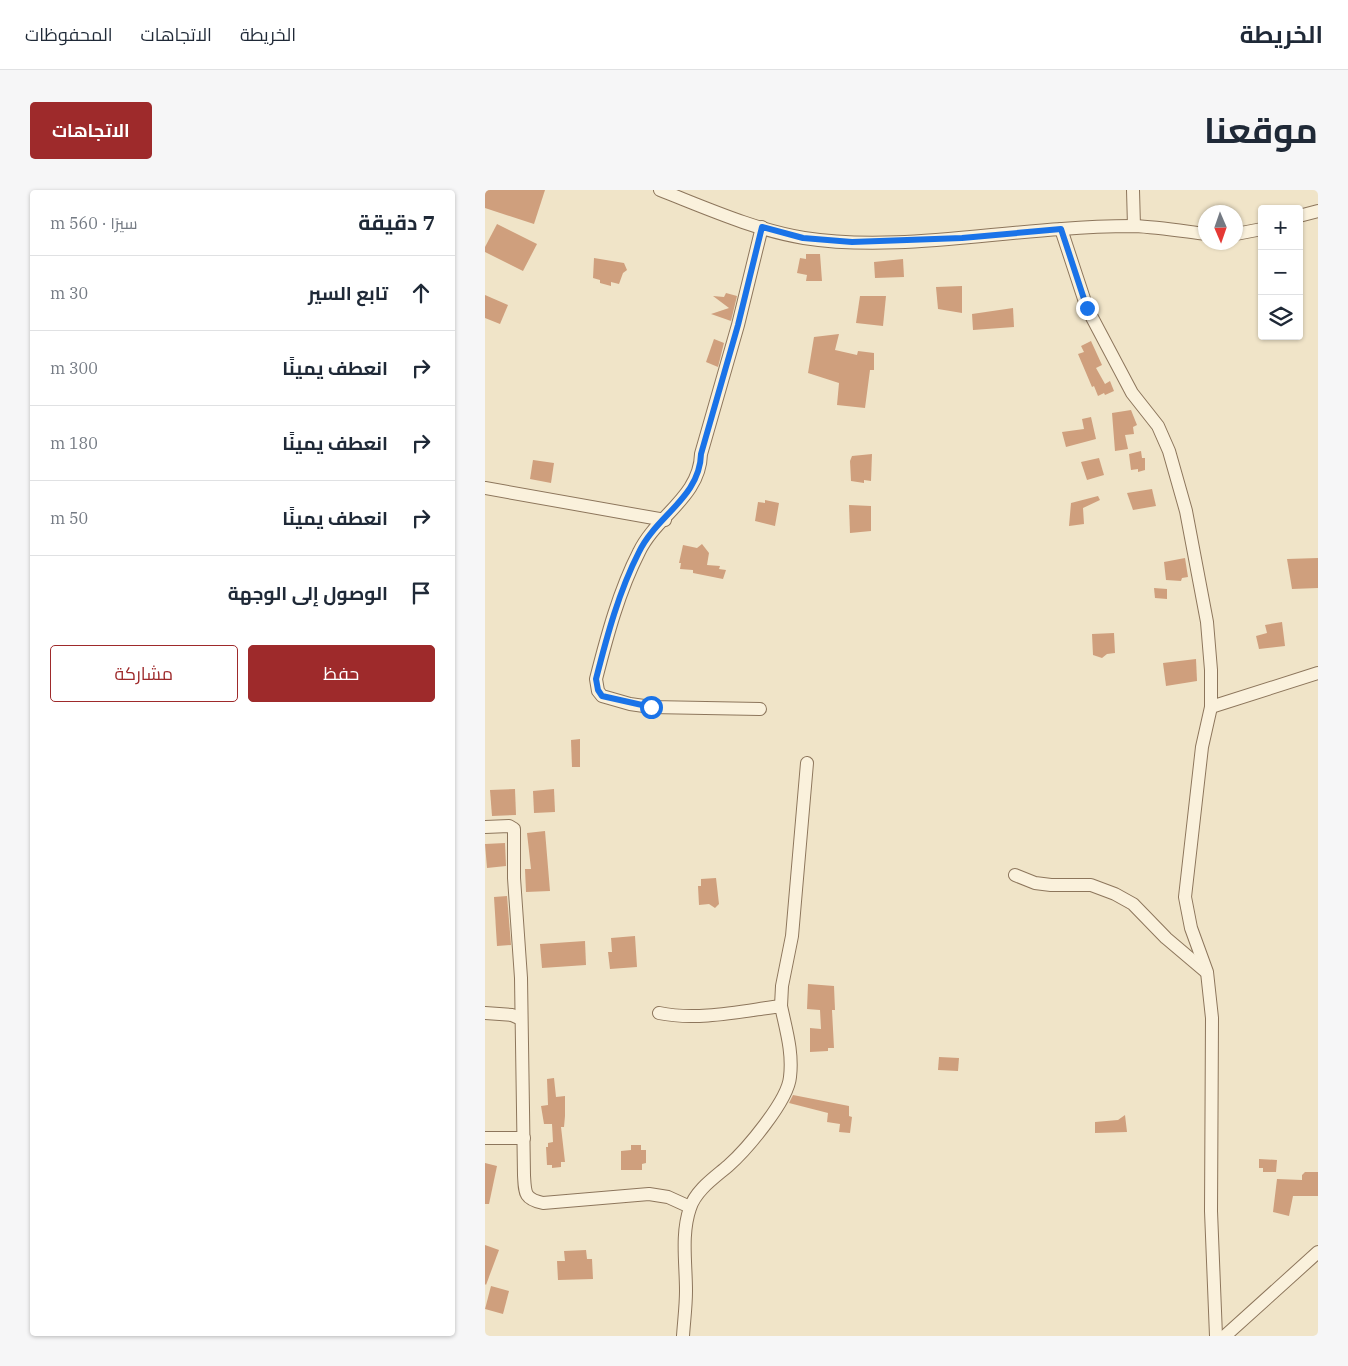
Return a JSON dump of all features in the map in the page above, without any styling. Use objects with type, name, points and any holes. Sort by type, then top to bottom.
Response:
[{"type":"street","points":[[660,190],[729,217],[762,227],[803,238],[852,242],[962,238],[1061,229],[1135,226],[1198,233]]},
{"type":"street","points":[[1133,190],[1135,226]]},
{"type":"street","points":[[1303,215],[1318,211]]},
{"type":"street","points":[[760,709],[651,707],[607,698],[598,690],[596,679],[605,644],[639,551],[650,534],[665,520],[698,476],[701,454],[738,325],[762,227]]},
{"type":"street","points":[[1061,229],[1087,308],[1132,393],[1158,426],[1169,451],[1186,512],[1207,622],[1211,670],[1211,707],[1202,747],[1185,897],[1191,928],[1207,972],[1212,1018],[1211,1211],[1216,1336]]},
{"type":"street","points":[[1243,233],[1258,230]]},
{"type":"street","points":[[485,488],[665,520]]},
{"type":"street","points":[[1211,707],[1318,673]]},
{"type":"street","points":[[683,1336],[686,1292],[684,1259],[686,1228],[690,1207],[699,1192],[744,1151],[776,1109],[790,1079],[790,1044],[781,1006],[782,986],[792,936],[807,763]]},
{"type":"street","points":[[485,827],[509,826],[514,829],[525,1185],[527,1195],[531,1201],[543,1203],[649,1194],[668,1197],[690,1207]]},
{"type":"street","points":[[1015,875],[1035,883],[1091,885],[1115,894],[1133,904],[1166,938],[1207,972]]},
{"type":"street","points":[[659,1013],[676,1017],[696,1016],[781,1006]]},
{"type":"street","points":[[485,1013],[512,1015],[521,1019]]},
{"type":"street","points":[[485,1138],[524,1138]]},
{"type":"street","points":[[1225,1336],[1318,1252]]},
{"type":"building","points":[[485,190],[545,190],[534,224],[485,208]]},
{"type":"building","points":[[497,224],[537,244],[523,271],[485,252],[485,247]]},
{"type":"building","points":[[806,254],[820,254],[822,281],[806,281],[807,275],[797,273],[800,258],[806,259]]},
{"type":"building","points":[[594,258],[624,263],[627,270],[623,273],[619,284],[611,282],[611,286],[600,283],[600,280],[593,278]]},
{"type":"building","points":[[903,259],[904,277],[875,278],[874,262]]},
{"type":"building","points":[[962,286],[962,313],[938,309],[936,287]]},
{"type":"building","points":[[726,293],[737,296],[731,321],[711,314],[729,308],[713,296],[724,297]]},
{"type":"building","points":[[485,295],[508,305],[500,324],[485,318]]},
{"type":"building","points":[[860,296],[886,296],[883,326],[856,323]]},
{"type":"building","points":[[1013,308],[1014,327],[973,330],[972,314]]},
{"type":"building","points":[[839,334],[835,350],[857,355],[858,351],[874,353],[874,370],[870,370],[865,408],[837,405],[839,383],[808,373],[814,337]]},
{"type":"building","points":[[714,339],[724,343],[718,367],[706,362]]},
{"type":"building","points":[[1091,341],[1102,365],[1096,368],[1105,384],[1110,381],[1114,391],[1105,395],[1104,393],[1098,396],[1094,386],[1092,387],[1078,354],[1084,352],[1081,346]]},
{"type":"building","points":[[1131,410],[1137,425],[1133,427],[1134,434],[1125,435],[1128,449],[1115,451],[1112,413]]},
{"type":"building","points":[[1091,417],[1096,439],[1066,447],[1062,432],[1084,429],[1082,419]]},
{"type":"building","points":[[1141,451],[1142,458],[1145,458],[1145,470],[1138,472],[1138,469],[1131,470],[1129,454]]},
{"type":"building","points":[[872,454],[871,481],[864,480],[864,483],[851,481],[850,461],[852,456]]},
{"type":"building","points":[[1099,458],[1104,475],[1087,480],[1081,462]]},
{"type":"building","points":[[533,460],[554,463],[551,483],[530,479]]},
{"type":"building","points":[[1152,489],[1156,506],[1133,510],[1127,493]]},
{"type":"building","points":[[1098,496],[1100,500],[1083,508],[1084,524],[1069,526],[1071,503]]},
{"type":"building","points":[[765,500],[779,503],[775,526],[755,521],[758,502],[765,503]]},
{"type":"building","points":[[849,505],[871,506],[871,531],[850,533]]},
{"type":"building","points":[[702,544],[709,553],[707,565],[720,566],[719,569],[726,570],[723,579],[693,573],[693,570],[680,569],[681,563],[679,563],[683,545],[697,548]]},
{"type":"building","points":[[1185,558],[1188,577],[1182,578],[1181,581],[1166,580],[1164,562]]},
{"type":"building","points":[[1318,558],[1318,588],[1292,589],[1287,559]]},
{"type":"building","points":[[1154,588],[1167,589],[1167,599],[1155,598]]},
{"type":"building","points":[[1282,622],[1285,646],[1259,649],[1256,636],[1267,633],[1265,625]]},
{"type":"building","points":[[1114,633],[1115,653],[1107,654],[1102,658],[1093,655],[1092,634]]},
{"type":"building","points":[[1196,659],[1197,681],[1166,686],[1163,663]]},
{"type":"building","points":[[580,739],[580,767],[572,767],[571,740]]},
{"type":"building","points":[[515,789],[516,815],[492,816],[490,790]]},
{"type":"building","points":[[554,789],[555,812],[534,813],[533,791]]},
{"type":"building","points":[[545,831],[550,891],[526,892],[525,869],[531,869],[527,833]]},
{"type":"building","points":[[505,843],[506,866],[487,868],[485,844]]},
{"type":"building","points":[[716,878],[719,904],[715,908],[709,904],[699,905],[698,886],[701,886],[701,879]]},
{"type":"building","points":[[507,896],[511,945],[497,946],[494,897]]},
{"type":"building","points":[[635,936],[637,967],[610,969],[608,952],[612,952],[611,938]]},
{"type":"building","points":[[585,941],[586,965],[542,968],[540,944]]},
{"type":"building","points":[[808,984],[834,986],[835,1010],[832,1010],[834,1048],[828,1048],[828,1051],[810,1052],[810,1028],[821,1029],[820,1010],[807,1009]]},
{"type":"building","points":[[939,1057],[959,1058],[958,1071],[938,1070]]},
{"type":"building","points":[[554,1078],[556,1097],[565,1096],[564,1127],[561,1127],[565,1162],[561,1162],[561,1167],[552,1168],[552,1165],[547,1165],[546,1147],[548,1147],[548,1143],[553,1142],[552,1124],[544,1124],[541,1106],[548,1105],[547,1079]]},
{"type":"building","points":[[793,1095],[849,1106],[849,1116],[852,1117],[850,1133],[839,1132],[840,1124],[827,1122],[828,1113],[789,1103]]},
{"type":"building","points":[[1125,1115],[1127,1132],[1095,1133],[1095,1122],[1118,1120]]},
{"type":"building","points":[[631,1145],[641,1145],[641,1150],[646,1150],[646,1163],[642,1164],[642,1170],[621,1170],[621,1151],[631,1150]]},
{"type":"building","points":[[1259,1159],[1277,1160],[1276,1172],[1263,1172],[1263,1168],[1259,1168]]},
{"type":"building","points":[[485,1163],[497,1166],[489,1204],[485,1204]]},
{"type":"building","points":[[1305,1172],[1318,1172],[1318,1196],[1293,1196],[1289,1216],[1273,1212],[1277,1179],[1302,1180],[1302,1175]]},
{"type":"building","points":[[485,1245],[499,1250],[486,1285],[485,1284]]},
{"type":"building","points":[[586,1250],[587,1259],[592,1259],[593,1279],[558,1280],[557,1261],[565,1261],[564,1251]]},
{"type":"building","points":[[491,1286],[509,1291],[503,1314],[485,1309]]},
{"type":"route","points":[[651,707],[630,704],[602,696],[598,690],[596,679],[618,605],[639,551],[650,534],[665,520],[698,476],[701,466],[701,454],[711,416],[724,379],[762,227],[803,238],[852,242],[962,238],[1061,229],[1087,308]]}]
